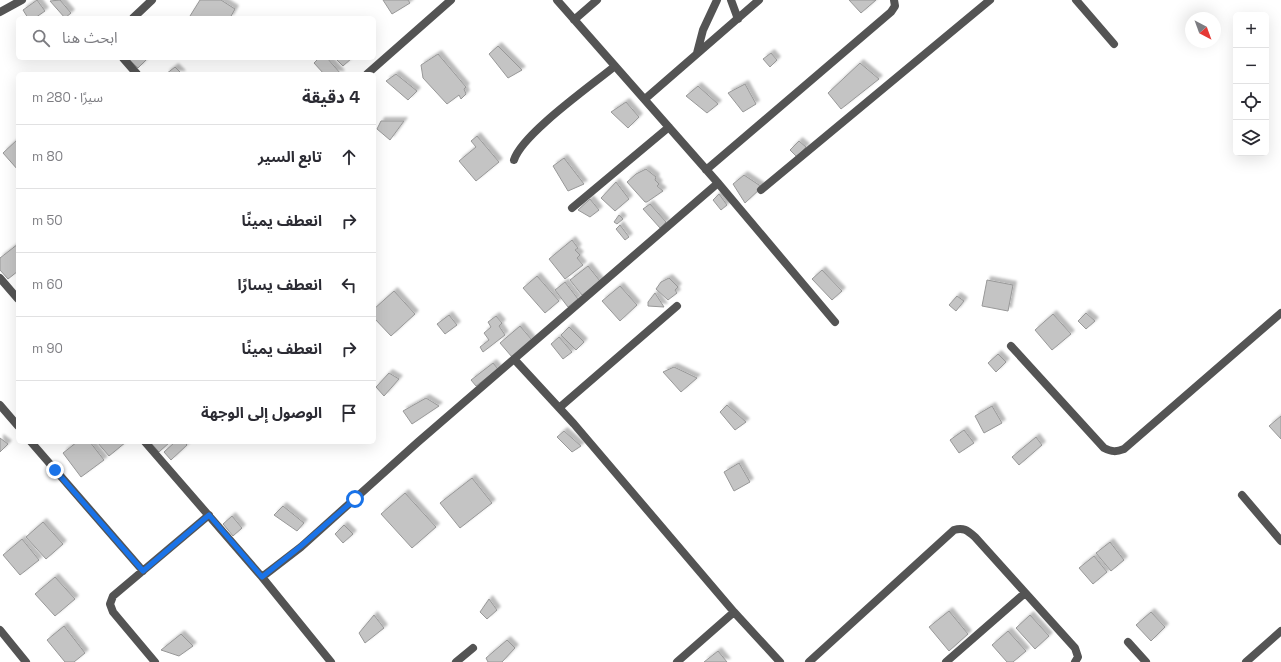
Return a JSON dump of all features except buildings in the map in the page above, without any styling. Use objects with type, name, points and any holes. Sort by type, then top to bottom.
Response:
[{"type":"street","points":[[0,12],[22,0]]},
{"type":"street","points":[[135,16],[152,0]]},
{"type":"street","points":[[369,72],[451,0]]},
{"type":"street","points":[[557,0],[669,126],[835,322]]},
{"type":"street","points":[[574,20],[597,0]]},
{"type":"street","points":[[697,53],[703,30],[717,0]]},
{"type":"street","points":[[731,0],[738,18]]},
{"type":"street","points":[[645,99],[759,0]]},
{"type":"street","points":[[706,170],[891,12],[896,6],[894,0]]},
{"type":"street","points":[[761,190],[990,0]]},
{"type":"street","points":[[1076,0],[1114,44]]},
{"type":"street","points":[[124,60],[134,72]]},
{"type":"street","points":[[514,160],[520,148],[538,129],[615,66]]},
{"type":"street","points":[[572,208],[669,126]]},
{"type":"street","points":[[262,577],[301,546],[718,183]]},
{"type":"street","points":[[0,278],[16,297]]},
{"type":"street","points":[[560,408],[677,306]]},
{"type":"street","points":[[1011,346],[1104,448],[1110,451],[1118,451],[1124,449],[1281,313]]},
{"type":"street","points":[[514,359],[560,408],[734,612],[780,662]]},
{"type":"street","points":[[0,405],[16,424]]},
{"type":"street","points":[[33,444],[143,571]]},
{"type":"street","points":[[148,444],[262,577],[331,662]]},
{"type":"street","points":[[1242,495],[1281,541]]},
{"type":"street","points":[[155,662],[113,612],[110,604],[113,596],[209,515]]},
{"type":"street","points":[[809,662],[954,530],[961,528],[967,530],[1074,648],[1078,657],[1075,662]]},
{"type":"street","points":[[946,662],[1025,593]]},
{"type":"street","points":[[677,662],[734,612]]},
{"type":"street","points":[[0,630],[26,662]]},
{"type":"street","points":[[1246,662],[1281,631]]},
{"type":"street","points":[[1128,642],[1146,662]]},
{"type":"street","points":[[456,662],[473,648]]},
{"type":"route","points":[[55,470],[109,530],[143,571],[209,515],[262,577],[301,546],[355,499]]}]
